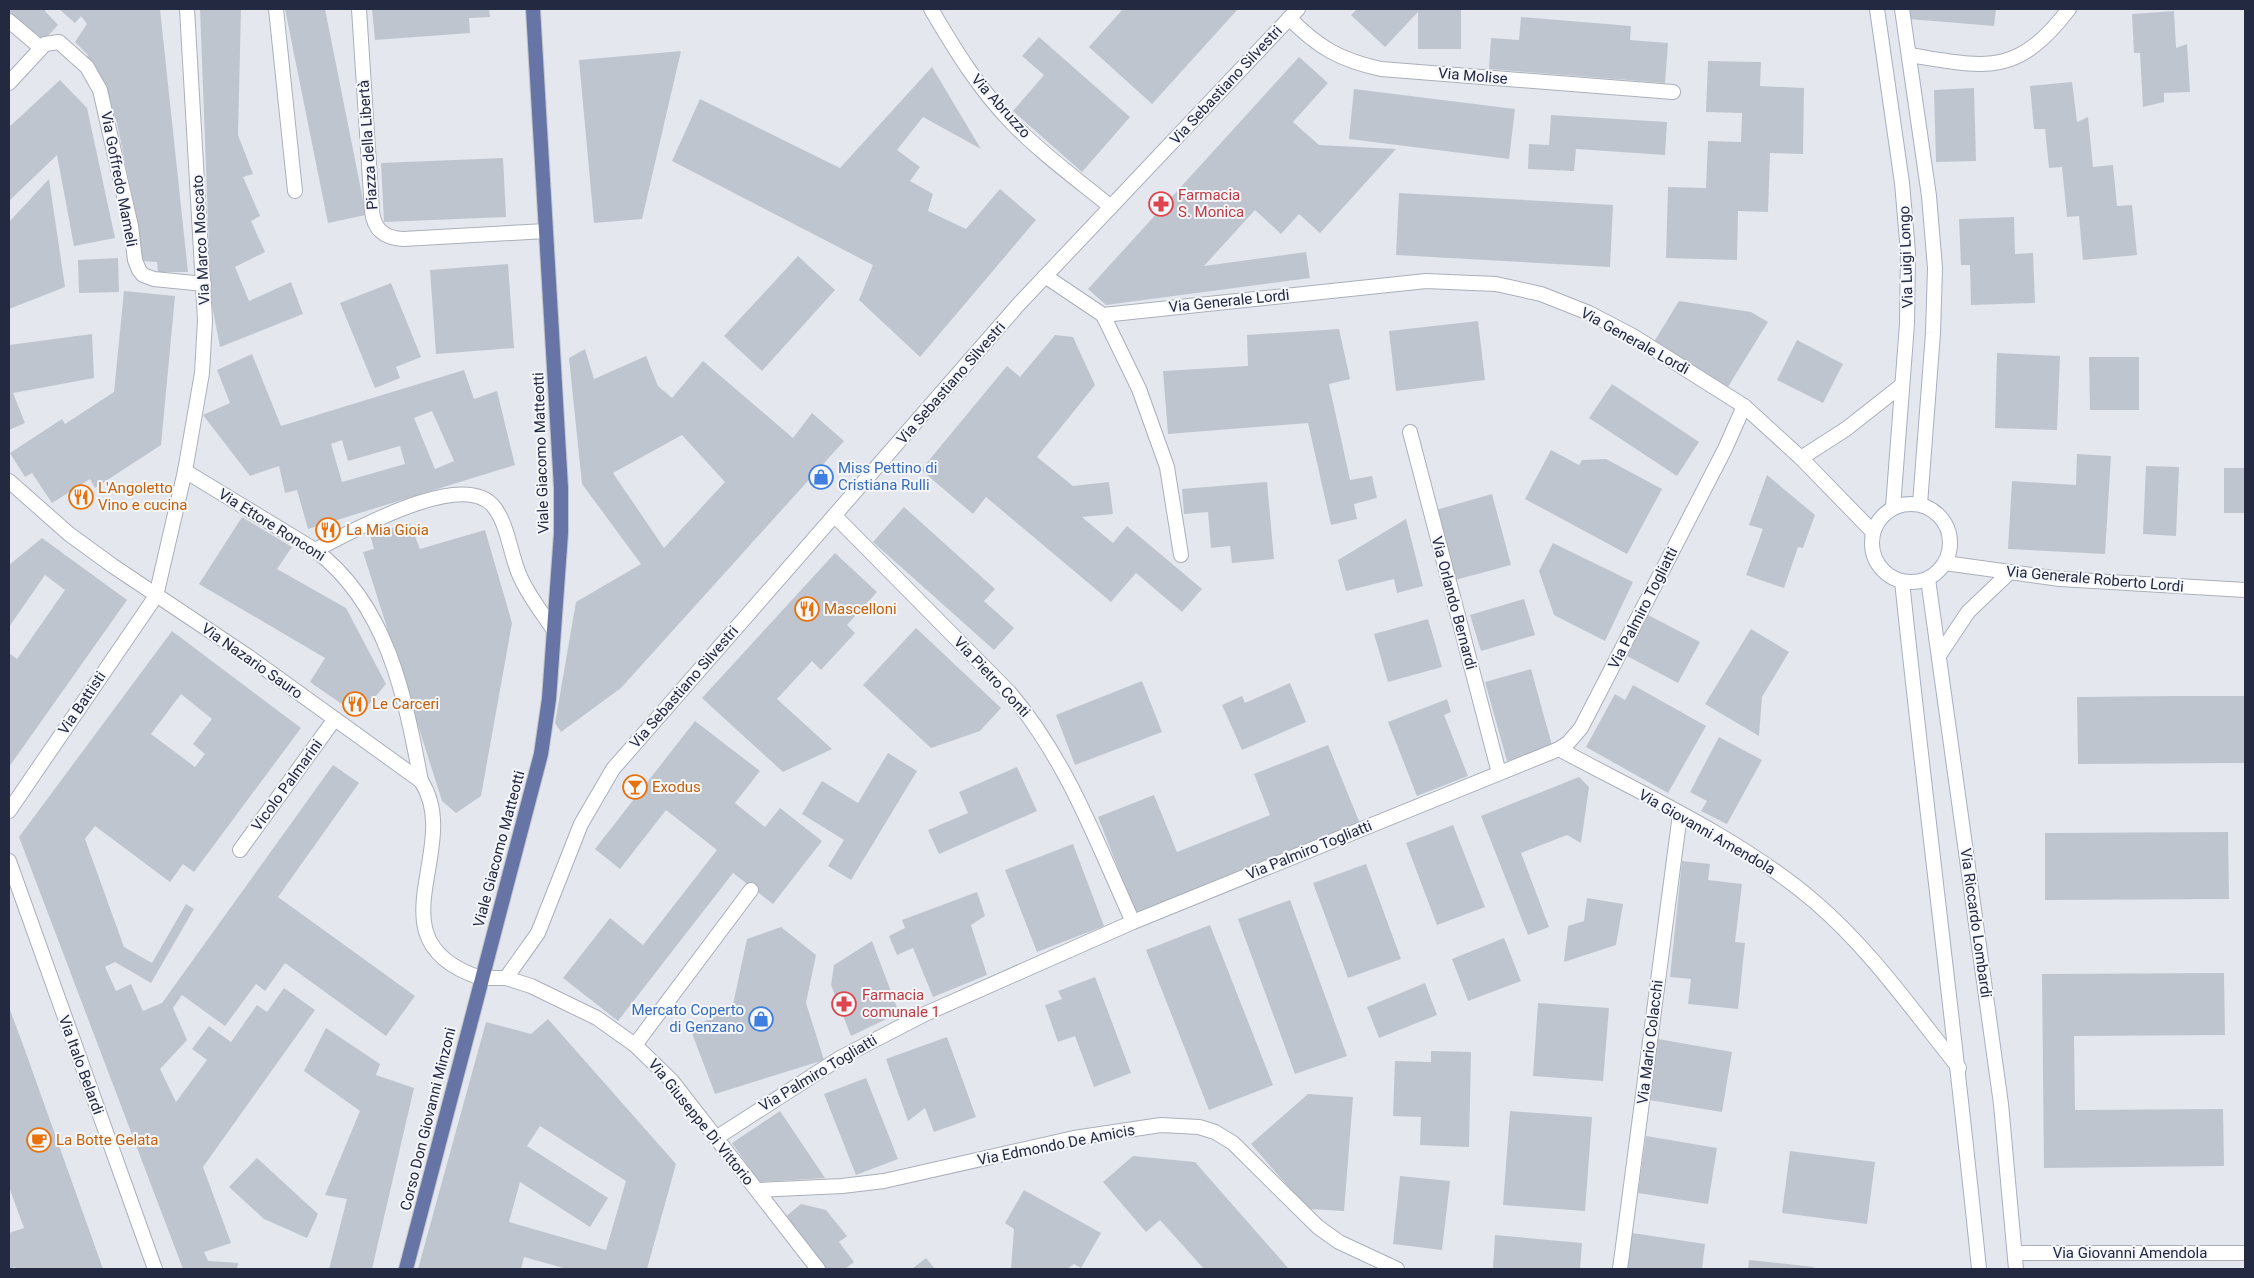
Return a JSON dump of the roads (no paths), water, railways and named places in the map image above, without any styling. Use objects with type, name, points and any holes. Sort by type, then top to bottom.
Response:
[{"type":"main road","name":"Viale Giacomo Matteotti","points":[[481,978],[541,754],[549,699],[561,540],[561,488],[533,9]]},
{"type":"main road","name":"Corso Don Giovanni Minzoni","points":[[406,1269],[481,978]]},
{"type":"street","name":"Via Marco Moscato","points":[[156,596],[185,471],[202,372],[205,320],[187,9]]},
{"type":"street","points":[[276,9],[295,191]]},
{"type":"street","name":"Piazza della Libertà","points":[[359,9],[372,211],[378,228],[388,237],[403,239],[546,230]]},
{"type":"street","name":"Via Abruzzo","points":[[931,9],[964,64],[1000,111],[1022,133],[1110,207]]},
{"type":"street","name":"Via Luigi Longo","points":[[1877,9],[1902,183],[1908,244],[1908,324],[1893,507]]},
{"type":"street","name":"Via Luigi Longo","points":[[1902,9],[1932,217],[1935,268],[1933,326],[1920,504]]},
{"type":"street","points":[[1908,55],[1971,65],[2003,63],[2033,48],[2069,9]]},
{"type":"street","name":"Via Sebastiano Silvestri","points":[[506,978],[538,933],[581,824],[613,769],[1045,276],[1294,13]]},
{"type":"street","name":"Via Molise","points":[[1294,13],[1313,41],[1330,52],[1341,58],[1381,69],[1673,92]]},
{"type":"street","name":"Via Goffredo Mameli","points":[[9,21],[47,45],[65,45],[87,67],[100,90],[131,226],[135,260],[139,270],[143,275],[154,280],[204,284]]},
{"type":"street","points":[[9,83],[47,45]]},
{"type":"street","points":[[1045,276],[1103,315],[1137,383],[1161,449],[1172,491],[1181,555]]},
{"type":"street","name":"Via Generale Lordi","points":[[1103,315],[1403,282],[1448,281],[1496,284],[1541,294],[1612,325],[1658,350],[1744,406],[1800,458],[1872,532]]},
{"type":"street","points":[[1800,458],[1846,429],[1902,385]]},
{"type":"street","name":"Via Palmiro Togliatti","points":[[716,1138],[810,1076],[867,1042],[925,1014],[1133,922],[1559,749],[1576,736],[1581,728],[1725,449],[1744,406]]},
{"type":"street","name":"Via Orlando Bernardi","points":[[1410,432],[1499,773]]},
{"type":"street","name":"Via Ettore Ronconi","points":[[185,471],[315,550],[334,565],[357,591],[369,610],[400,680],[421,782]]},
{"type":"street","name":"Via Nazario Sauro","points":[[9,481],[69,534],[156,596],[249,657],[421,782]]},
{"type":"street","points":[[315,550],[412,504],[452,496],[482,498],[495,508],[520,576],[553,629]]},
{"type":"street","points":[[1902,504],[1920,504],[1934,511],[1945,523],[1950,543],[1945,563],[1928,579],[1915,582],[1902,581],[1890,576],[1880,568],[1872,551],[1872,532],[1877,522],[1893,507],[1902,504]]},
{"type":"street","name":"Via Pietro Conti","points":[[835,516],[1009,692],[1032,721],[1063,769],[1133,922]]},
{"type":"street","name":"Via Generale Roberto Lordi","points":[[1945,563],[2060,579],[2245,590]]},
{"type":"street","points":[[1940,654],[1968,612],[2009,572]]},
{"type":"street","name":"Via Riccardo Lombardi","points":[[1928,579],[1940,654],[2001,1104],[2016,1269]]},
{"type":"street","points":[[1902,581],[1928,829],[1958,1068],[1979,1269]]},
{"type":"street","name":"Via Battisti","points":[[9,811],[156,596]]},
{"type":"street","name":"Vicolo Palmarini","points":[[240,850],[334,720]]},
{"type":"street","name":"Via Giovanni Amendola","points":[[1559,749],[1680,814],[1767,865],[1817,903],[1865,950],[1958,1068]]},
{"type":"street","points":[[421,782],[428,795],[432,818],[425,923],[432,947],[455,968],[481,978]]},
{"type":"street","name":"Via Mario Colacchi","points":[[1620,1269],[1680,814]]},
{"type":"street","name":"Via Italo Belardi","points":[[9,861],[155,1269]]},
{"type":"street","points":[[635,1045],[751,890]]},
{"type":"street","name":"Via Giuseppe Di Vittorio","points":[[481,978],[506,978],[531,986],[575,1006],[617,1031],[635,1045],[672,1081],[818,1269]]},
{"type":"street","name":"Via Edmondo De Amicis","points":[[757,1190],[842,1186],[884,1181],[1074,1138],[1162,1125],[1190,1126],[1215,1132],[1233,1143],[1323,1231],[1339,1242],[1397,1269]]},
{"type":"street","name":"Via Giovanni Amendola","points":[[2015,1253],[2245,1252]]},
{"type":"place","name":"Farmacia S. Monica","points":[[1161,204]]},
{"type":"place","name":"Miss Pettino di Cristiana Rulli","points":[[821,477]]},
{"type":"place","name":"L'Angoletto Vino e cucina","points":[[81,497]]},
{"type":"place","name":"La Mia Gioia","points":[[328,530]]},
{"type":"place","name":"Mascelloni","points":[[807,609]]},
{"type":"place","name":"Le Carceri","points":[[355,704]]},
{"type":"place","name":"Exodus","points":[[635,787]]},
{"type":"place","name":"Farmacia comunale 1","points":[[844,1004]]},
{"type":"place","name":"Mercato Coperto di Genzano","points":[[761,1019]]},
{"type":"place","name":"La Botte Gelata","points":[[39,1140]]}]
